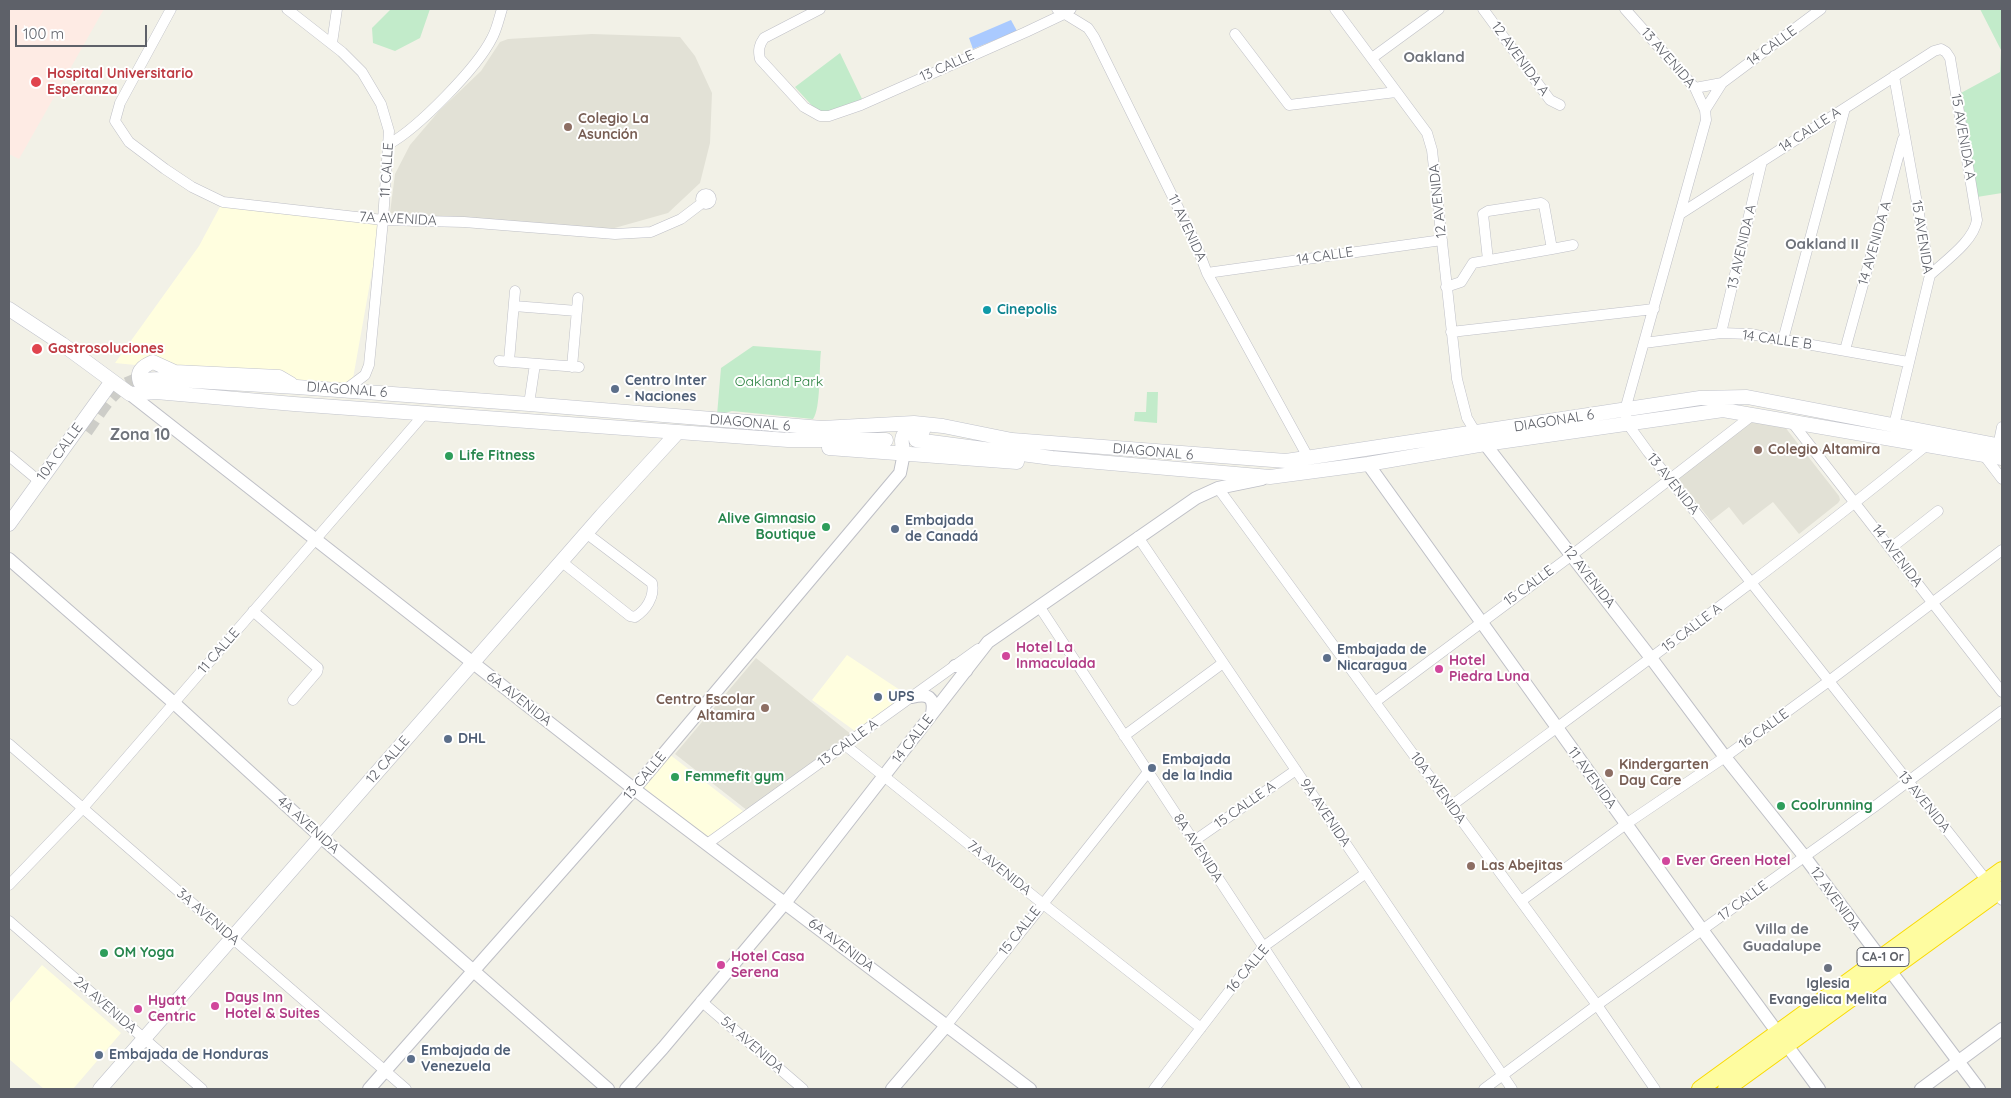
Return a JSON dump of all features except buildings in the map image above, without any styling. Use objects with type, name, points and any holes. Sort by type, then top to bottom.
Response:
[{"type":"highway","name":"CA-1 Or","points":[[1726,1089],[1783,1039],[1885,964],[1997,891],[2002,870]]},
{"type":"highway","name":"CA-1 Or","points":[[1700,1089],[1783,1039]]},
{"type":"main road","name":"6A AVENIDA","points":[[9,309],[62,344],[130,394]]},
{"type":"main road","points":[[156,392],[144,385],[139,378],[141,368],[153,362],[175,372],[280,377],[297,387]]},
{"type":"main road","name":"DIAGONAL 6","points":[[142,380],[345,390],[819,428],[914,423],[943,426],[995,437],[1286,461],[1481,439],[1626,417],[1723,410],[1983,454],[2001,450]]},
{"type":"main road","name":"10A CALLE","points":[[11,521],[112,381]]},
{"type":"main road","name":"DIAGONAL 6","points":[[130,394],[156,392],[641,428],[788,440],[809,446],[887,446],[904,453],[1039,464],[1052,458]]},
{"type":"main road","name":"DIAGONAL 6","points":[[1626,417],[1700,398],[1740,396],[1894,425],[2001,450]]},
{"type":"main road","points":[[619,412],[653,436],[656,447],[651,461]]},
{"type":"main road","points":[[904,453],[901,439],[910,430],[988,440],[995,437]]},
{"type":"main road","points":[[11,521],[33,501],[86,431]]},
{"type":"main road","name":"12 CALLE","points":[[100,1089],[586,534],[678,432]]},
{"type":"main road","name":"DIAGONAL 6","points":[[916,440],[1052,458],[1270,477],[1368,464],[1481,439]]},
{"type":"street","name":"7A AVENIDA","points":[[171,9],[120,103],[115,121],[129,142],[192,187],[223,202],[383,220],[464,222],[615,234],[650,232],[681,219],[702,203]]},
{"type":"street","name":"11 CALLE","points":[[287,9],[332,43],[357,67],[376,94],[389,131],[383,220],[369,365],[365,375],[345,390]]},
{"type":"street","points":[[332,43],[337,9]]},
{"type":"street","points":[[389,144],[400,138],[421,119],[475,65],[493,37],[502,9]]},
{"type":"street","name":"13 CALLE","points":[[820,9],[772,32],[764,38],[758,51],[760,58],[804,107],[820,116],[829,116],[861,105],[1064,11]]},
{"type":"street","name":"12 AVENIDA","points":[[1336,9],[1427,134],[1432,150],[1456,379],[1467,418],[1481,439],[1572,555],[1725,757],[1804,856],[1979,1089]]},
{"type":"street","points":[[1372,58],[1440,9]]},
{"type":"street","name":"12 AVENIDA A","points":[[1483,9],[1550,100],[1560,105]]},
{"type":"street","name":"13 AVENIDA","points":[[1625,9],[1695,88],[1705,110]]},
{"type":"street","points":[[1804,9],[1811,17]]},
{"type":"street","name":"14 CALLE","points":[[1705,110],[1722,83],[1821,9]]},
{"type":"street","name":"11 AVENIDA","points":[[1064,11],[1088,28],[1094,37],[1196,244],[1207,273],[1309,459]]},
{"type":"street","points":[[1235,34],[1290,105],[1396,92]]},
{"type":"street","name":"14 CALLE A","points":[[1680,214],[1894,76],[1940,49]]},
{"type":"street","name":"15 AVENIDA A","points":[[1930,275],[1970,238],[1976,229],[1977,220],[1950,58],[1946,52],[1940,49]]},
{"type":"street","name":"15 AVENIDA","points":[[1894,76],[1930,275],[1894,425]]},
{"type":"street","name":"14 CALLE","points":[[1695,88],[1722,83]]},
{"type":"street","points":[[1783,340],[1845,108]]},
{"type":"street","points":[[1626,417],[1644,343],[1706,120],[1705,110]]},
{"type":"street","name":"14 AVENIDA A","points":[[1845,350],[1905,135]]},
{"type":"street","name":"13 AVENIDA A","points":[[1721,333],[1762,161]]},
{"type":"street","points":[[1488,260],[1482,220],[1483,214],[1488,211],[1544,205],[1552,249]]},
{"type":"street","name":"14 CALLE","points":[[1207,273],[1442,240]]},
{"type":"street","points":[[1446,287],[1461,282],[1473,263],[1572,246]]},
{"type":"street","points":[[516,291],[504,361],[575,367],[578,298]]},
{"type":"street","points":[[514,306],[577,311]]},
{"type":"street","points":[[1451,332],[1654,309]]},
{"type":"street","name":"14 CALLE B","points":[[1644,343],[1721,333],[1750,334],[1908,362]]},
{"type":"street","points":[[529,404],[535,364]]},
{"type":"street","name":"6A AVENIDA","points":[[130,394],[634,789],[1030,1089]]},
{"type":"street","name":"11 CALLE","points":[[9,885],[82,808],[425,413]]},
{"type":"street","name":"15 CALLE","points":[[1375,702],[1572,555],[1754,414]]},
{"type":"street","name":"13 AVENIDA","points":[[1626,417],[1648,452],[1907,781],[1997,891]]},
{"type":"street","name":"14 AVENIDA","points":[[1790,420],[2002,692]]},
{"type":"street","points":[[2001,450],[2002,427]]},
{"type":"street","name":"15 CALLE A","points":[[1451,806],[1751,583],[1856,503],[1928,444]]},
{"type":"street","points":[[887,446],[899,460],[900,472]]},
{"type":"street","name":"13 CALLE","points":[[369,1089],[634,789],[900,472],[904,453]]},
{"type":"street","points":[[1983,454],[2002,479]]},
{"type":"street","points":[[9,456],[39,481]]},
{"type":"street","name":"11 AVENIDA","points":[[1368,464],[1703,931],[1820,1089]]},
{"type":"street","name":"14 CALLE","points":[[626,1089],[785,903],[932,714],[960,669],[988,642],[1196,498],[1218,488],[1270,477]]},
{"type":"street","name":"10A AVENIDA","points":[[1218,488],[1597,1005],[1656,1089]]},
{"type":"street","points":[[1891,548],[1938,511]]},
{"type":"street","points":[[562,562],[630,616],[635,617],[641,613],[652,598],[654,590],[652,583],[586,534]]},
{"type":"street","name":"9A AVENIDA","points":[[1138,537],[1512,1089]]},
{"type":"street","name":"16 CALLE","points":[[1521,901],[1626,824],[1725,757],[2002,550]]},
{"type":"street","name":"4A AVENIDA","points":[[9,560],[174,703],[321,837],[608,1089]]},
{"type":"street","name":"8A AVENIDA","points":[[1039,606],[1357,1089]]},
{"type":"street","points":[[253,611],[318,668],[317,672],[293,700]]},
{"type":"street","points":[[1124,736],[1224,663]]},
{"type":"street","name":"13 CALLE A","points":[[707,844],[912,697],[960,669]]},
{"type":"street","points":[[912,697],[922,694],[929,697],[932,701],[932,714]]},
{"type":"street","name":"17 CALLE","points":[[1484,1089],[2002,711]]},
{"type":"street","name":"3A AVENIDA","points":[[9,744],[406,1089]]},
{"type":"street","name":"7A AVENIDA","points":[[845,745],[1201,1028]]},
{"type":"street","name":"15 CALLE A","points":[[1194,841],[1296,770]]},
{"type":"street","name":"15 CALLE","points":[[892,1089],[946,1026],[1148,772]]},
{"type":"street","name":"16 CALLE","points":[[1154,1089],[1263,947],[1366,873]]},
{"type":"street","name":"2A AVENIDA","points":[[9,921],[202,1089]]},
{"type":"street","name":"5A AVENIDA","points":[[701,1001],[803,1089]]},
{"type":"street","points":[[1921,1089],[2002,1029]]},
{"type":"shaded area","name":"Hospital Universitario Esperanza","points":[[9,9],[104,9],[19,159],[9,154]]},
{"type":"shaded area","name":"Colegio La Asunción","points":[[592,34],[680,37],[695,56],[712,93],[710,143],[700,183],[668,213],[611,229],[390,213],[395,174],[410,145],[439,111],[481,71],[500,42],[508,39]]},
{"type":"shaded area","points":[[222,203],[381,221],[352,384],[115,363],[199,246]]},
{"type":"shaded area","name":"Colegio Altamira","points":[[1752,419],[1781,422],[1839,496],[1840,500],[1838,503],[1799,534],[1773,502],[1743,525],[1729,507],[1711,521],[1678,479]]},
{"type":"shaded area","points":[[847,655],[906,694],[855,731],[812,700]]},
{"type":"shaded area","name":"Centro Escolar Altamira","points":[[756,658],[852,735],[748,811],[675,754]]},
{"type":"shaded area","points":[[669,754],[744,812],[707,837],[642,786]]},
{"type":"shaded area","points":[[42,965],[121,1033],[73,1089],[44,1089],[9,1059],[9,1004]]},
{"type":"green space","points":[[391,9],[430,9],[420,38],[395,51],[373,43],[372,28]]},
{"type":"green space","points":[[1980,9],[2002,9],[2002,193],[1977,197],[1959,94],[2000,72],[2001,50]]},
{"type":"green space","points":[[840,53],[864,103],[830,115],[815,109],[795,87]]},
{"type":"green space","name":"Oakland Park","points":[[753,346],[821,351],[819,397],[816,414],[813,419],[732,411],[717,415],[721,368]]},
{"type":"green space","points":[[1147,392],[1158,392],[1157,423],[1134,421],[1135,412],[1146,412]]},
{"type":"water","points":[[1011,20],[1017,31],[973,49],[969,38]]},
{"type":"tunnel","points":[[86,431],[116,391],[132,382],[142,380]]},
{"type":"place","name":"Hospital Universitario Esperanza","points":[[36,82]]},
{"type":"place","name":"Colegio La Asunción","points":[[568,127]]},
{"type":"place","name":"Cinepolis","points":[[987,310]]},
{"type":"place","name":"Gastrosoluciones","points":[[37,349]]},
{"type":"place","name":"Centro Inter - Naciones","points":[[615,389]]},
{"type":"place","name":"Colegio Altamira","points":[[1758,450]]},
{"type":"place","name":"Life Fitness","points":[[449,456]]},
{"type":"place","name":"Alive Gimnasio Boutique","points":[[826,527]]},
{"type":"place","name":"Embajada de Canadá","points":[[895,529]]},
{"type":"place","name":"Hotel La Inmaculada","points":[[1006,656]]},
{"type":"place","name":"Embajada de Nicaragua","points":[[1327,658]]},
{"type":"place","name":"Hotel Piedra Luna","points":[[1439,669]]},
{"type":"place","name":"UPS","points":[[878,697]]},
{"type":"place","name":"Centro Escolar Altamira","points":[[765,708]]},
{"type":"place","name":"DHL","points":[[448,739]]},
{"type":"place","name":"Embajada de la India","points":[[1152,768]]},
{"type":"place","name":"Kindergarten Day Care","points":[[1609,773]]},
{"type":"place","name":"Femmefit gym","points":[[675,777]]},
{"type":"place","name":"Coolrunning","points":[[1781,806]]},
{"type":"place","name":"Ever Green Hotel","points":[[1666,861]]},
{"type":"place","name":"Las Abejitas","points":[[1471,866]]},
{"type":"place","name":"OM Yoga","points":[[104,953]]},
{"type":"place","name":"Hotel Casa Serena","points":[[721,965]]},
{"type":"place","name":"Iglesia Evangelica Melita","points":[[1828,968]]},
{"type":"place","name":"Days Inn Hotel & Suites","points":[[215,1006]]},
{"type":"place","name":"Hyatt Centric","points":[[138,1009]]},
{"type":"place","name":"Embajada de Honduras","points":[[99,1055]]},
{"type":"place","name":"Embajada de Venezuela","points":[[411,1059]]},
{"type":"district","name":"Oakland","points":[[1434,57]]},
{"type":"district","name":"Oakland II","points":[[1822,244]]},
{"type":"district","name":"Zona 10","points":[[140,435]]},
{"type":"district","name":"Villa de Guadalupe","points":[[1782,938]]}]
